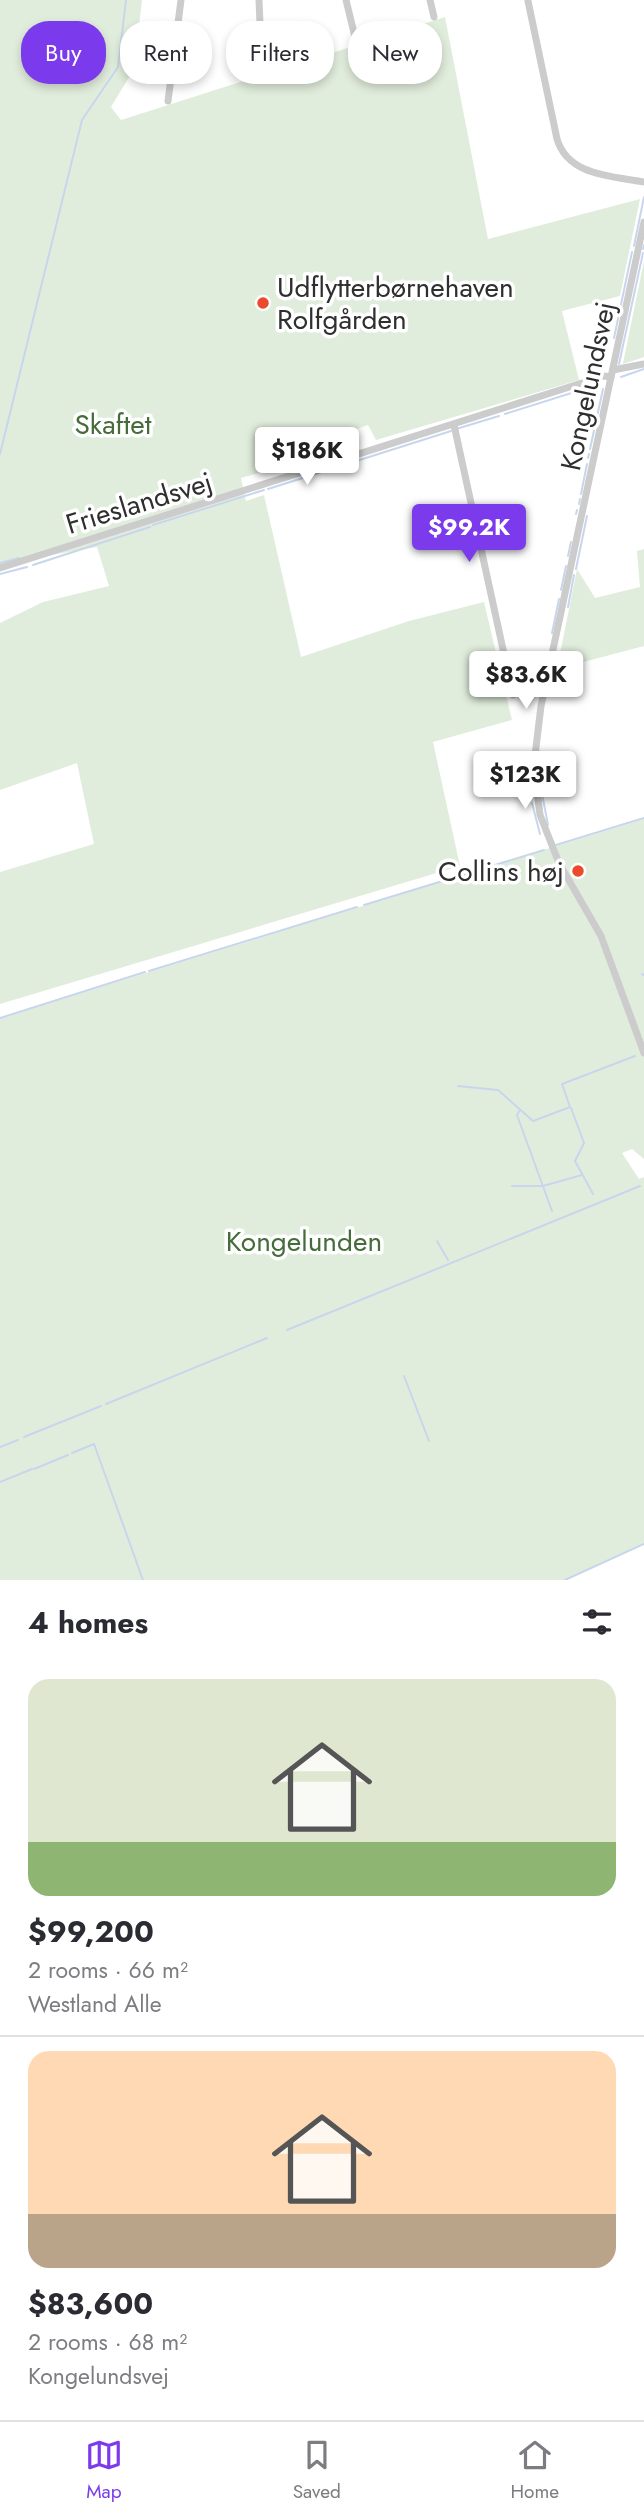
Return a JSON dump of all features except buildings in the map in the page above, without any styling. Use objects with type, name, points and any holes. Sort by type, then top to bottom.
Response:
[{"type":"street","points":[[168,101],[181,0]]},
{"type":"street","points":[[259,0],[260,21]]},
{"type":"street","points":[[346,0],[351,21]]},
{"type":"street","points":[[430,0],[434,17]]},
{"type":"street","points":[[528,1],[557,139],[568,160],[588,170],[644,182]]},
{"type":"street","name":"Kongelundsvej","points":[[644,222],[541,706],[534,764],[540,816],[548,838],[601,936],[644,1053]]},
{"type":"street","name":"Frieslandsvej","points":[[0,568],[644,364]]},
{"type":"street","points":[[454,425],[513,695]]},
{"type":"green space","name":"Skaftet","points":[[0,0],[142,0],[140,21],[120,21],[120,84],[125,84],[111,107],[121,120],[234,84],[334,84],[334,52],[348,48],[348,84],[442,84],[442,21],[432,21],[445,17],[488,239],[640,199],[620,296],[562,311],[579,380],[376,440],[368,425],[298,450],[273,469],[241,478],[246,501],[264,495],[301,657],[409,621],[484,602],[512,720],[433,742],[460,866],[0,1004],[0,872],[94,844],[77,763],[0,790],[0,623],[43,602],[109,586],[97,547],[0,564]]},
{"type":"green space","points":[[644,261],[644,357],[623,364],[623,363]]},
{"type":"green space","points":[[644,549],[644,646],[557,669],[577,569],[595,598],[640,587],[637,551]]},
{"type":"green space","name":"Kongelunden","points":[[644,819],[644,1159],[632,1149],[622,1153],[639,1179],[644,1177],[644,1544],[565,1580],[0,1580],[0,1018]]},
{"type":"waterway","points":[[0,454],[82,120],[118,67],[126,0]]},
{"type":"waterway","points":[[634,246],[644,197]]},
{"type":"waterway","points":[[643,249],[644,245]]},
{"type":"waterway","points":[[614,338],[632,252]]},
{"type":"waterway","points":[[619,364],[643,253]]},
{"type":"waterway","points":[[621,377],[644,369]]},
{"type":"waterway","points":[[505,414],[600,384]]},
{"type":"waterway","points":[[590,449],[603,389]]},
{"type":"waterway","points":[[456,429],[499,416]]},
{"type":"waterway","points":[[268,489],[451,431]]},
{"type":"waterway","points":[[588,458],[589,454]]},
{"type":"waterway","points":[[581,494],[587,464]]},
{"type":"waterway","points":[[153,525],[264,490]]},
{"type":"waterway","points":[[579,504],[580,499]]},
{"type":"waterway","points":[[576,514],[577,510]]},
{"type":"waterway","points":[[576,569],[587,516]]},
{"type":"waterway","points":[[33,565],[150,527]]},
{"type":"waterway","points":[[568,556],[571,542]]},
{"type":"waterway","points":[[0,563],[19,558]]},
{"type":"waterway","points":[[561,590],[566,566]]},
{"type":"waterway","points":[[0,574],[27,567]]},
{"type":"waterway","points":[[568,607],[574,575]]},
{"type":"waterway","points":[[552,633],[559,599]]},
{"type":"waterway","points":[[528,770],[531,797]]},
{"type":"waterway","points":[[539,778],[548,825]]},
{"type":"waterway","points":[[532,803],[540,834]]},
{"type":"waterway","points":[[556,845],[644,818]]},
{"type":"waterway","points":[[364,905],[544,850]]},
{"type":"waterway","points":[[149,971],[357,907]]},
{"type":"waterway","points":[[0,1018],[145,972]]},
{"type":"waterway","points":[[458,1086],[498,1090],[533,1121],[570,1107],[562,1084],[635,1056]]},
{"type":"waterway","points":[[571,1108],[584,1143],[575,1161],[593,1194]]},
{"type":"waterway","points":[[520,1110],[517,1115],[552,1211]]},
{"type":"waterway","points":[[512,1186],[543,1186],[582,1175]]},
{"type":"waterway","points":[[287,1330],[640,1186]]},
{"type":"waterway","points":[[437,1241],[448,1260]]},
{"type":"waterway","points":[[106,1404],[267,1338]]},
{"type":"waterway","points":[[404,1376],[429,1441]]},
{"type":"waterway","points":[[24,1437],[101,1406]]},
{"type":"waterway","points":[[0,1447],[18,1440]]},
{"type":"waterway","points":[[72,1453],[94,1444],[143,1580]]},
{"type":"waterway","points":[[34,1469],[68,1455]]},
{"type":"waterway","points":[[0,1482],[32,1469]]},
{"type":"waterway","points":[[565,1580],[644,1544]]},
{"type":"place","name":"Udflytterbørnehaven Rolfgården","points":[[263,303]]},
{"type":"place","name":"Collins høj","points":[[578,871]]}]
